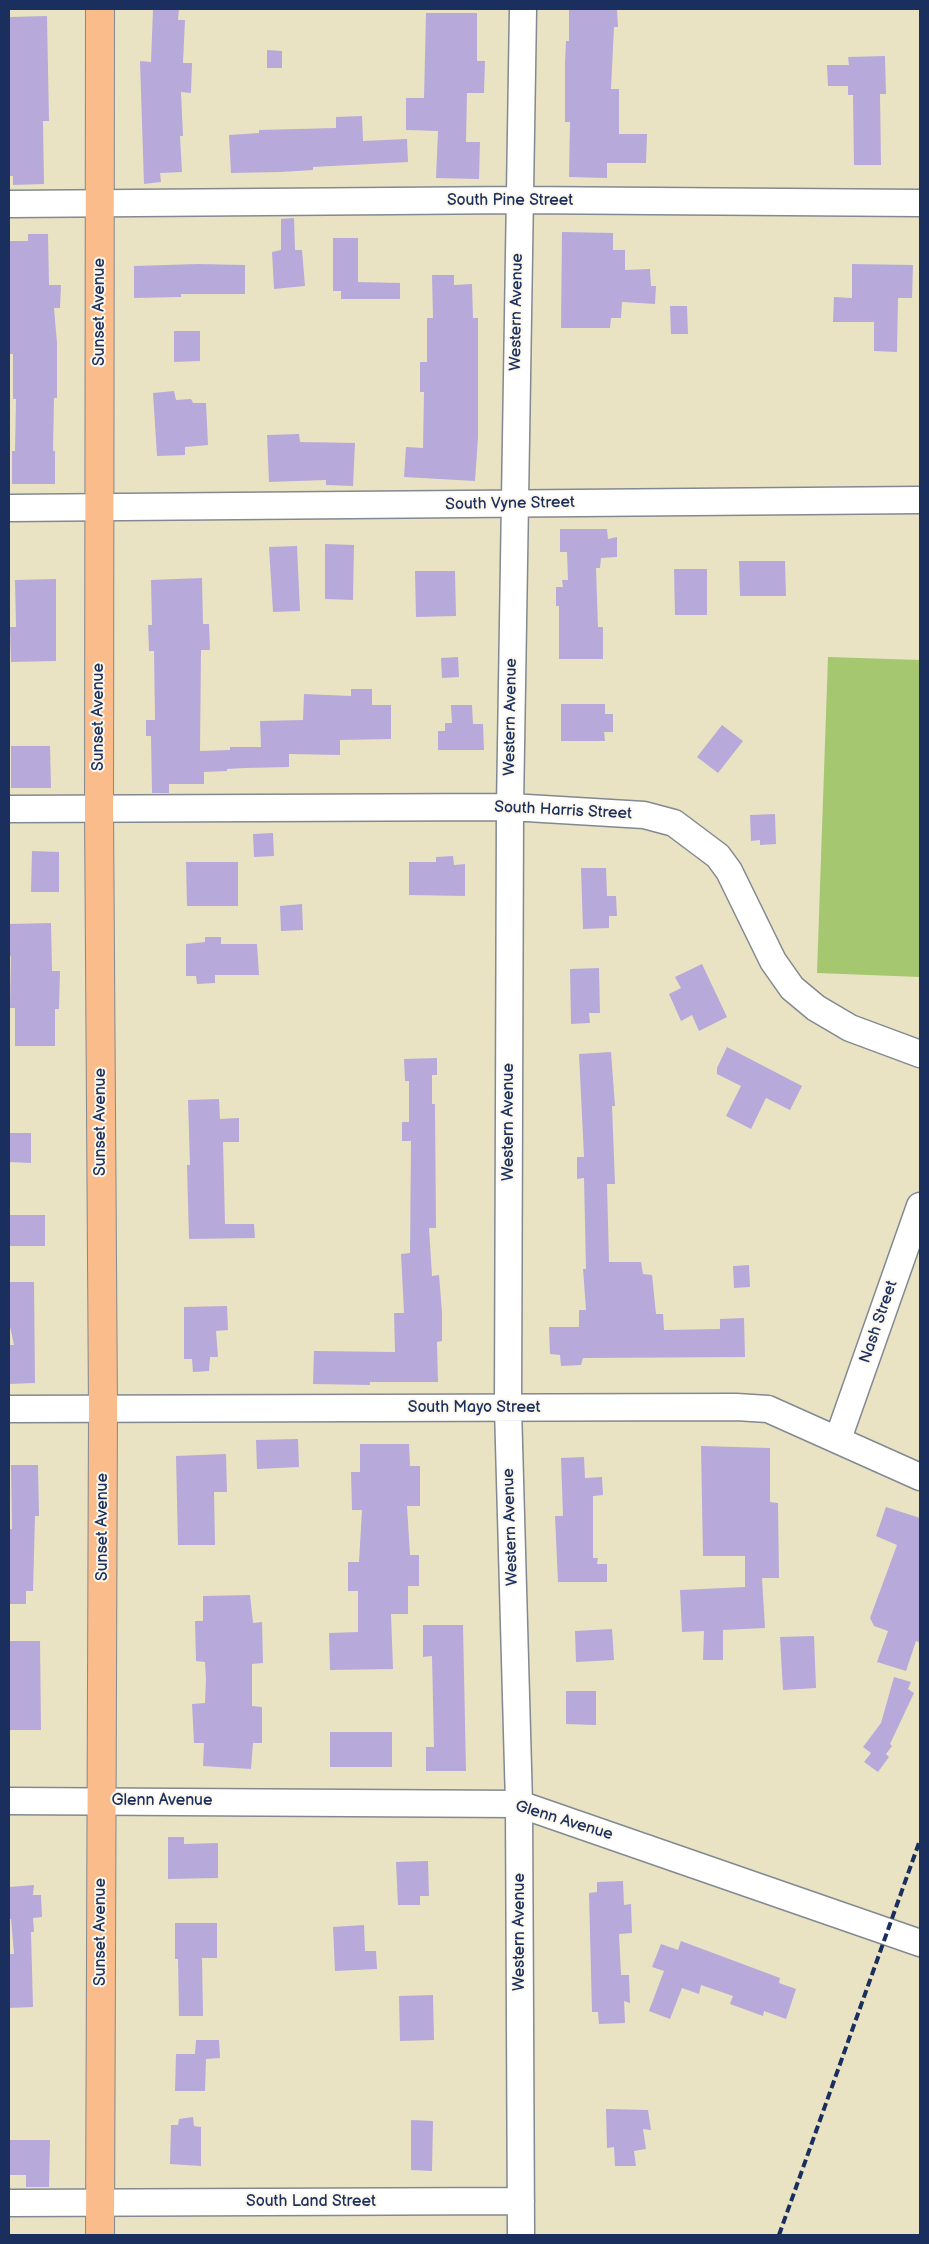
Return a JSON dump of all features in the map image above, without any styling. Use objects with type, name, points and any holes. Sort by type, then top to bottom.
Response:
[{"type":"main road","name":"Sunset Avenue","points":[[100,9],[99,809],[103,1409],[100,2235]]},
{"type":"street","name":"Western Avenue","points":[[521,2235],[519,1804],[508,1408],[510,807],[518,200],[523,9]]},
{"type":"street","name":"South Pine Street","points":[[9,204],[518,200],[920,203]]},
{"type":"street","name":"South Vyne Street","points":[[9,508],[920,500]]},
{"type":"street","name":"South Harris Street","points":[[9,809],[510,807],[644,815],[674,823],[718,856],[729,871],[773,960],[792,988],[816,1008],[850,1028],[920,1054]]},
{"type":"street","name":"Nash Street","points":[[838,1439],[920,1206]]},
{"type":"street","name":"South Mayo Street","points":[[9,1409],[736,1407],[768,1409],[920,1476]]},
{"type":"street","name":"Glenn Avenue","points":[[9,1801],[519,1804],[920,1943]]},
{"type":"street","name":"South Land Street","points":[[9,2203],[521,2202]]},
{"type":"green space","points":[[828,657],[920,660],[920,977],[817,973]]},
{"type":"building","points":[[153,9],[179,9],[178,20],[185,20],[183,63],[192,63],[191,93],[181,92],[183,136],[180,136],[182,172],[160,173],[161,182],[144,184],[140,61],[151,62]]},
{"type":"building","points":[[569,9],[617,9],[618,27],[614,27],[611,89],[619,89],[619,134],[647,134],[646,163],[607,163],[607,178],[569,177],[570,122],[565,122],[565,63],[566,41],[569,41]]},
{"type":"building","points":[[426,13],[477,13],[477,61],[485,61],[484,93],[467,93],[466,142],[480,142],[479,179],[436,178],[438,131],[406,130],[406,98],[424,98]]},
{"type":"building","points":[[47,16],[49,121],[43,121],[44,184],[13,185],[13,176],[9,176],[9,17]]},
{"type":"building","points":[[267,50],[282,51],[282,68],[267,68]]},
{"type":"building","points":[[885,56],[886,94],[880,94],[881,165],[854,165],[853,95],[848,95],[848,86],[828,86],[827,65],[849,65],[848,57]]},
{"type":"building","points":[[362,116],[363,141],[407,139],[408,162],[313,167],[313,170],[281,172],[231,173],[229,135],[259,133],[259,130],[336,128],[336,117]]},
{"type":"building","points":[[294,218],[295,250],[302,250],[305,286],[274,289],[272,252],[281,250],[281,219]]},
{"type":"building","points":[[562,232],[613,233],[613,250],[625,250],[625,270],[650,269],[651,286],[656,286],[655,304],[622,302],[621,318],[611,318],[610,328],[561,328]]},
{"type":"building","points":[[28,234],[48,234],[49,285],[61,285],[60,308],[54,308],[57,343],[57,398],[54,398],[53,451],[55,451],[55,484],[12,484],[12,451],[15,451],[16,399],[13,399],[13,354],[9,354],[9,241],[28,241]]},
{"type":"building","points":[[333,238],[358,238],[358,282],[400,283],[400,299],[341,299],[341,291],[333,291]]},
{"type":"building","points":[[852,264],[913,265],[912,298],[898,298],[897,352],[874,351],[874,322],[833,322],[834,297],[852,298]]},
{"type":"building","points":[[245,265],[245,294],[181,294],[181,297],[134,298],[134,266]]},
{"type":"building","points":[[432,275],[454,275],[454,285],[472,284],[473,318],[478,318],[478,437],[475,481],[404,477],[406,447],[423,448],[424,392],[420,392],[420,362],[427,362],[427,318],[433,318]]},
{"type":"building","points":[[670,306],[687,306],[688,334],[671,334]]},
{"type":"building","points":[[174,331],[200,331],[200,361],[174,362]]},
{"type":"building","points":[[174,391],[176,400],[191,399],[193,403],[206,403],[208,445],[185,447],[185,455],[157,456],[153,393]]},
{"type":"building","points":[[299,434],[300,442],[355,443],[353,486],[326,485],[326,480],[269,482],[267,435]]},
{"type":"building","points":[[560,529],[607,529],[608,539],[617,537],[617,557],[601,558],[600,568],[596,568],[598,627],[603,627],[603,659],[559,659],[559,606],[556,606],[556,587],[563,587],[562,580],[568,580],[567,552],[560,552]]},
{"type":"building","points":[[325,544],[354,545],[353,600],[325,599]]},
{"type":"building","points":[[297,546],[300,611],[273,612],[269,547]]},
{"type":"building","points":[[739,561],[785,561],[786,596],[740,596]]},
{"type":"building","points":[[674,569],[707,569],[707,615],[675,615]]},
{"type":"building","points":[[415,571],[455,571],[456,616],[416,617]]},
{"type":"building","points":[[202,578],[203,624],[209,624],[210,650],[201,650],[200,751],[230,750],[230,747],[261,747],[260,721],[303,720],[304,694],[351,696],[351,689],[372,689],[372,705],[391,705],[391,739],[340,740],[340,755],[289,754],[289,767],[227,769],[227,771],[204,772],[204,784],[169,784],[169,793],[152,793],[151,736],[146,736],[146,720],[155,720],[154,651],[149,651],[148,625],[152,625],[151,580]]},
{"type":"building","points":[[56,579],[56,661],[11,662],[10,627],[16,627],[15,580]]},
{"type":"building","points":[[458,657],[459,677],[442,678],[441,658]]},
{"type":"building","points":[[561,704],[605,704],[605,714],[613,714],[613,732],[604,732],[605,741],[561,741]]},
{"type":"building","points":[[451,705],[472,705],[473,724],[483,724],[484,750],[438,750],[438,731],[445,731],[445,723],[452,723]]},
{"type":"building","points":[[722,725],[743,741],[718,773],[697,757]]},
{"type":"building","points":[[11,746],[50,746],[51,788],[11,788]]},
{"type":"building","points":[[775,814],[776,844],[760,845],[760,840],[751,841],[750,815]]},
{"type":"building","points":[[273,833],[274,856],[254,857],[253,834]]},
{"type":"building","points":[[32,851],[59,852],[59,892],[31,892]]},
{"type":"building","points":[[453,856],[454,865],[465,864],[465,896],[409,895],[409,862],[436,862],[436,857]]},
{"type":"building","points":[[186,862],[238,862],[238,906],[187,906]]},
{"type":"building","points":[[581,868],[606,868],[607,896],[616,896],[617,916],[609,916],[609,928],[583,929]]},
{"type":"building","points":[[302,904],[303,930],[281,931],[280,906]]},
{"type":"building","points":[[51,923],[52,971],[60,971],[59,1009],[55,1009],[55,1046],[15,1046],[15,1008],[10,1008],[11,956],[9,957],[9,924]]},
{"type":"building","points":[[205,937],[221,937],[221,944],[257,944],[259,975],[215,975],[215,983],[197,984],[196,976],[186,976],[186,944],[205,942]]},
{"type":"building","points":[[702,964],[727,1017],[699,1031],[692,1015],[681,1021],[669,994],[681,988],[675,977]]},
{"type":"building","points":[[599,968],[600,1013],[589,1013],[590,1023],[571,1024],[570,969]]},
{"type":"building","points":[[727,1047],[802,1086],[790,1110],[766,1098],[751,1129],[726,1116],[741,1086],[717,1074],[717,1068]]},
{"type":"building","points":[[611,1052],[615,1106],[612,1106],[615,1184],[607,1184],[609,1262],[641,1262],[643,1274],[652,1275],[656,1314],[663,1314],[664,1330],[720,1329],[720,1319],[744,1318],[745,1357],[583,1358],[581,1365],[561,1366],[560,1355],[550,1354],[549,1327],[579,1327],[579,1310],[586,1310],[583,1269],[586,1269],[584,1178],[577,1179],[577,1157],[584,1157],[579,1054]]},
{"type":"building","points":[[437,1058],[437,1075],[432,1075],[432,1104],[435,1104],[436,1228],[429,1228],[432,1276],[439,1275],[442,1312],[442,1341],[437,1342],[438,1382],[370,1382],[370,1385],[313,1384],[314,1351],[395,1352],[394,1313],[404,1313],[401,1254],[410,1253],[411,1141],[402,1141],[402,1122],[409,1122],[409,1081],[405,1081],[404,1059]]},
{"type":"building","points":[[219,1099],[220,1119],[239,1118],[239,1142],[223,1142],[225,1224],[254,1224],[255,1238],[189,1239],[187,1165],[190,1165],[188,1100]]},
{"type":"building","points":[[9,1133],[31,1133],[31,1163],[9,1162]]},
{"type":"building","points":[[9,1215],[45,1215],[45,1246],[9,1246]]},
{"type":"building","points":[[749,1265],[750,1287],[734,1288],[733,1266]]},
{"type":"building","points":[[10,1282],[34,1282],[35,1383],[9,1384],[9,1345],[14,1345],[9,1322]]},
{"type":"building","points":[[227,1306],[228,1330],[216,1331],[218,1357],[210,1357],[209,1371],[193,1372],[192,1359],[184,1359],[184,1307]]},
{"type":"building","points":[[298,1439],[299,1467],[257,1469],[256,1440]]},
{"type":"building","points":[[360,1444],[409,1444],[410,1466],[420,1466],[420,1506],[407,1506],[410,1555],[419,1555],[419,1586],[408,1586],[408,1614],[391,1614],[393,1669],[330,1670],[329,1633],[358,1632],[358,1591],[348,1591],[348,1562],[359,1562],[362,1510],[352,1510],[351,1472],[360,1472]]},
{"type":"building","points":[[701,1446],[770,1448],[770,1502],[778,1503],[779,1578],[762,1578],[765,1628],[723,1630],[723,1660],[703,1660],[704,1631],[682,1632],[680,1590],[745,1587],[745,1556],[703,1556]]},
{"type":"building","points":[[226,1454],[227,1492],[214,1492],[215,1545],[178,1545],[176,1456]]},
{"type":"building","points":[[584,1457],[585,1478],[602,1477],[603,1495],[593,1496],[593,1558],[598,1558],[597,1564],[607,1564],[607,1582],[558,1582],[555,1516],[563,1516],[561,1458]]},
{"type":"building","points":[[11,1465],[38,1465],[39,1516],[35,1516],[33,1591],[26,1591],[26,1604],[9,1604],[9,1529],[12,1529]]},
{"type":"building","points":[[886,1507],[920,1518],[920,1643],[916,1641],[906,1671],[877,1662],[888,1631],[874,1626],[870,1618],[897,1545],[876,1536]]},
{"type":"building","points":[[250,1595],[253,1623],[262,1622],[263,1663],[252,1664],[252,1706],[262,1707],[262,1743],[253,1743],[251,1769],[203,1766],[204,1743],[194,1743],[192,1704],[205,1703],[206,1679],[205,1662],[196,1661],[195,1621],[203,1621],[203,1596]]},
{"type":"building","points":[[423,1625],[463,1625],[466,1771],[426,1771],[426,1747],[434,1747],[432,1656],[423,1657]]},
{"type":"building","points":[[612,1629],[614,1660],[576,1662],[575,1631]]},
{"type":"building","points":[[814,1636],[816,1688],[783,1690],[780,1637]]},
{"type":"building","points":[[9,1641],[40,1641],[41,1730],[9,1730]]},
{"type":"building","points":[[894,1677],[911,1682],[908,1689],[914,1693],[890,1744],[892,1746],[886,1754],[889,1757],[878,1772],[864,1762],[871,1753],[863,1747],[881,1723]]},
{"type":"building","points":[[566,1691],[596,1691],[596,1725],[566,1724]]},
{"type":"building","points":[[330,1732],[392,1732],[392,1767],[330,1767]]},
{"type":"building","points":[[168,1837],[184,1837],[184,1844],[218,1843],[218,1878],[168,1879]]},
{"type":"building","points":[[428,1861],[429,1896],[420,1896],[420,1905],[398,1905],[396,1862]]},
{"type":"building","points":[[623,1881],[624,1905],[631,1904],[632,1933],[619,1934],[621,1975],[629,1975],[630,2003],[624,2001],[625,2023],[599,2024],[598,2012],[592,2012],[589,1893],[597,1892],[597,1882]]},
{"type":"building","points":[[34,1885],[33,1895],[41,1895],[42,1917],[33,1918],[34,1932],[31,1932],[33,2007],[9,2008],[9,1954],[14,1954],[11,1919],[9,1919],[9,1887]]},
{"type":"building","points":[[175,1923],[217,1923],[217,1958],[202,1958],[203,2016],[179,2016],[178,1959],[175,1959]]},
{"type":"building","points":[[364,1925],[365,1951],[376,1951],[377,1969],[335,1971],[333,1927]]},
{"type":"building","points":[[681,1941],[780,1978],[779,1983],[796,1989],[786,2019],[764,2011],[763,2016],[730,2004],[733,1996],[701,1985],[699,1994],[682,1988],[670,2019],[649,2011],[664,1971],[652,1967],[661,1944],[678,1950]]},
{"type":"building","points":[[433,1995],[434,2040],[400,2041],[399,1996]]},
{"type":"building","points":[[196,2040],[219,2040],[220,2058],[206,2059],[205,2091],[175,2091],[176,2054],[195,2054]]},
{"type":"building","points":[[606,2109],[648,2110],[651,2130],[643,2129],[646,2149],[634,2151],[636,2166],[615,2166],[614,2147],[607,2148]]},
{"type":"building","points":[[193,2117],[194,2126],[201,2127],[201,2166],[170,2164],[171,2125],[178,2125],[179,2119]]},
{"type":"building","points":[[411,2120],[433,2121],[432,2171],[411,2170]]},
{"type":"building","points":[[9,2140],[50,2140],[49,2187],[26,2187],[26,2175],[9,2175]]},
{"type":"railway","points":[[779,2235],[920,1840]]}]
